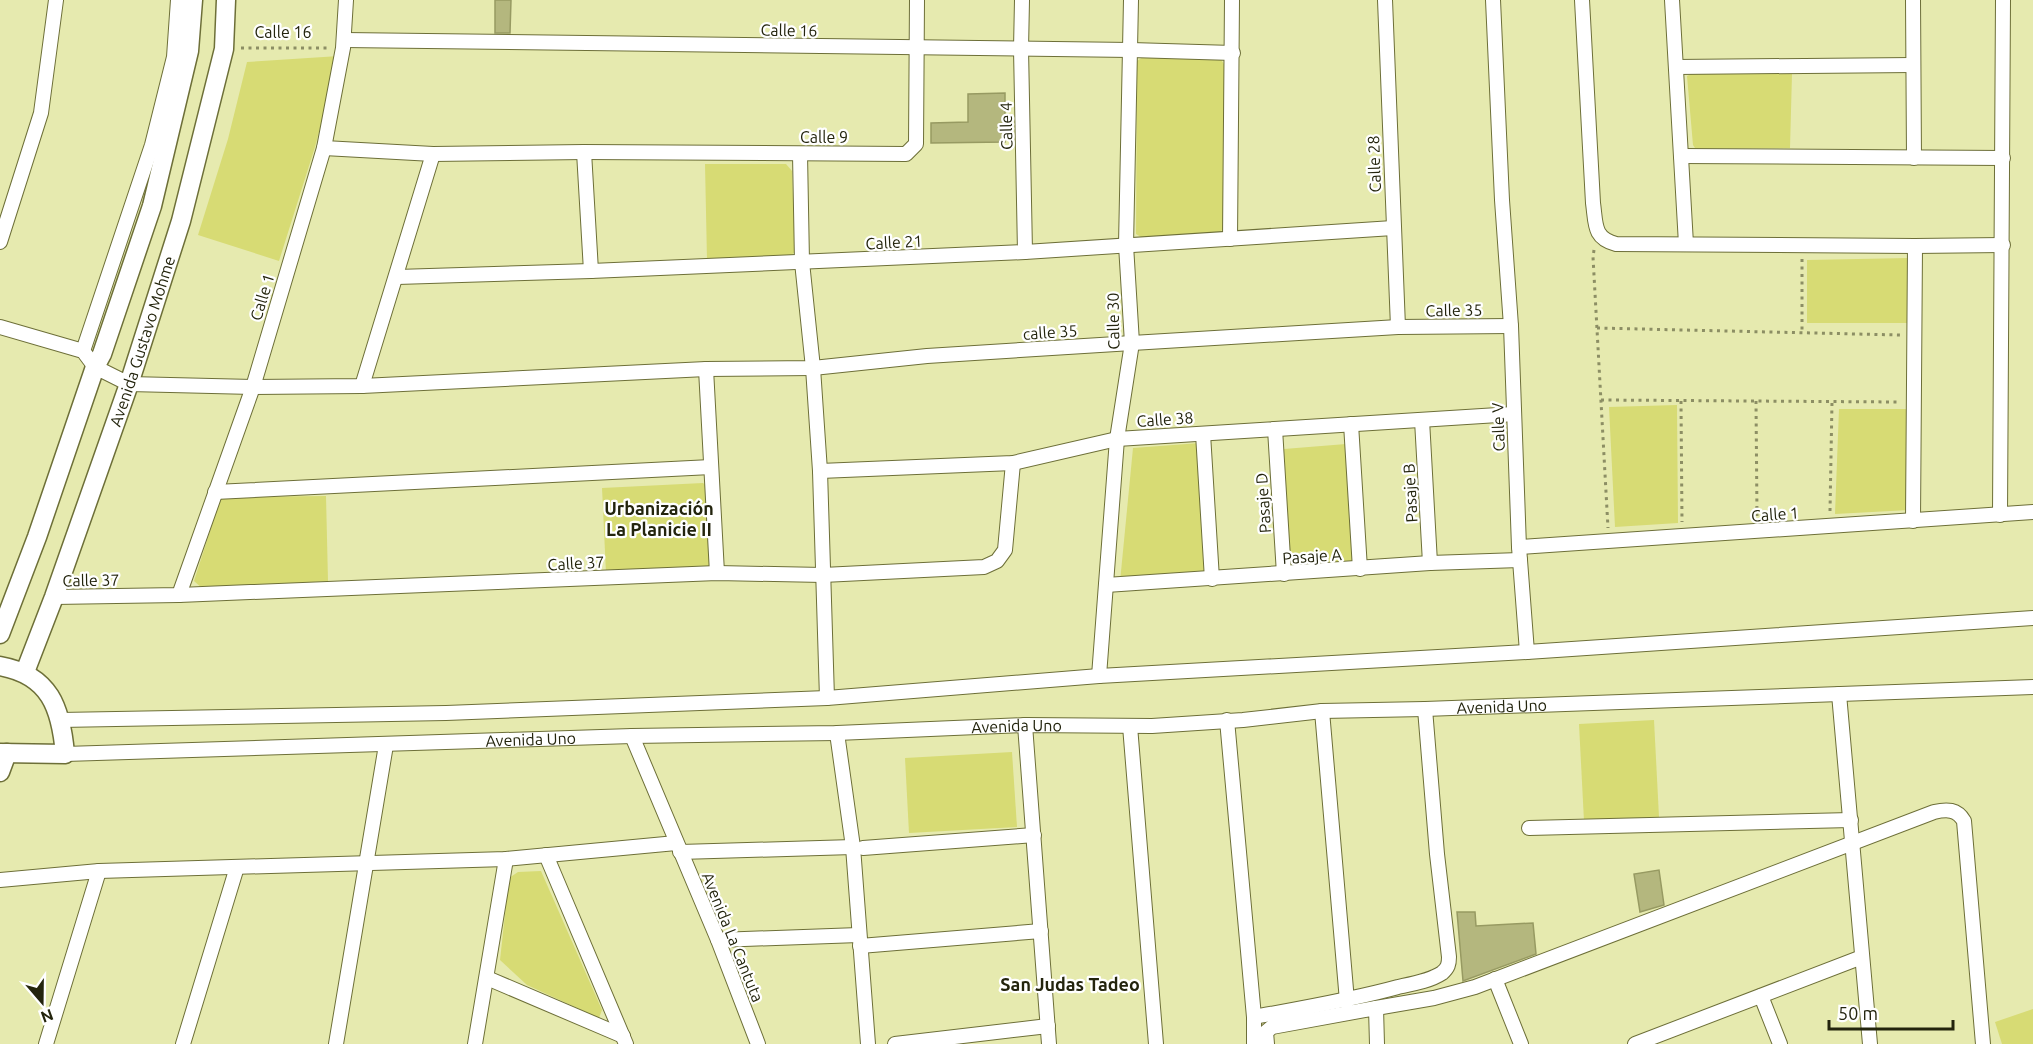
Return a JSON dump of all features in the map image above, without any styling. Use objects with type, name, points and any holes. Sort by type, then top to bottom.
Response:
[{"type":"street","points":[[0,242],[41,113],[56,0]]},
{"type":"street","points":[[83,351],[152,145],[174,57],[178,0]]},
{"type":"street","name":"Avenida Gustavo Mohme","points":[[0,634],[37,537],[95,367],[102,354],[152,206],[189,51],[193,0]]},
{"type":"street","name":"Avenida Gustavo Mohme","points":[[25,672],[54,597],[129,384],[181,221],[224,48],[226,0]]},
{"type":"street","name":"Calle 1","points":[[179,596],[253,387],[324,148],[344,44],[346,0]]},
{"type":"street","name":"Calle 9","points":[[324,148],[433,154],[584,152],[906,154],[916,144],[917,0]]},
{"type":"street","name":"Calle 4","points":[[1022,0],[1025,252]]},
{"type":"street","name":"Calle 30","points":[[1099,676],[1117,439],[1132,343],[1126,245],[1131,0]]},
{"type":"street","points":[[1230,239],[1232,0]]},
{"type":"street","name":"Calle 28","points":[[1385,0],[1398,327]]},
{"type":"street","name":"Calle V","points":[[1493,0],[1520,553],[1527,652]]},
{"type":"street","points":[[1582,0],[1593,203],[1597,230],[1601,237],[1616,244],[2003,245]]},
{"type":"street","points":[[1672,0],[1686,244]]},
{"type":"street","points":[[1913,0],[1914,158]]},
{"type":"street","points":[[2000,514],[2003,0]]},
{"type":"street","name":"Calle 16","points":[[344,44],[1131,50],[1233,53]]},
{"type":"street","points":[[1676,67],[1913,65]]},
{"type":"street","points":[[584,152],[591,271]]},
{"type":"street","points":[[362,386],[433,154]]},
{"type":"street","points":[[800,154],[802,262],[813,368],[820,471],[827,698]]},
{"type":"street","points":[[1682,156],[2003,158]]},
{"type":"street","name":"Calle 21","points":[[397,277],[1025,252],[1393,228]]},
{"type":"street","points":[[1913,521],[1915,246]]},
{"type":"street","name":"Calle 35","points":[[1398,327],[1510,326]]},
{"type":"street","points":[[0,327],[83,351],[95,367],[129,384]]},
{"type":"street","name":"calle 35","points":[[129,384],[253,387],[362,386],[706,369],[813,368],[927,356],[1398,327]]},
{"type":"street","points":[[706,369],[717,573]]},
{"type":"street","name":"Calle 38","points":[[820,471],[1013,463],[1117,439],[1514,414]]},
{"type":"street","name":"Pasaje B","points":[[1422,420],[1430,563]]},
{"type":"street","points":[[1351,424],[1360,569]]},
{"type":"street","name":"Pasaje D","points":[[1275,429],[1284,574]]},
{"type":"street","points":[[1203,434],[1212,579]]},
{"type":"street","name":"Calle 37","points":[[54,597],[179,596],[717,573],[823,574],[984,567],[997,561],[1005,550],[1013,463]]},
{"type":"street","points":[[215,492],[711,467]]},
{"type":"street","name":"Calle 1","points":[[1520,553],[1609,541],[2033,512]]},
{"type":"street","name":"Pasaje A","points":[[1106,585],[1360,569],[1520,553]]},
{"type":"street","name":"Avenida Uno","points":[[60,720],[446,712],[827,698],[1099,676],[1527,652],[2033,618]]},
{"type":"street","points":[[0,666],[25,672],[44,687],[63,729],[64,754]]},
{"type":"street","name":"Avenida Uno","points":[[3,753],[64,754],[632,736],[837,733],[1025,725],[1130,726],[1322,711],[2033,687]]},
{"type":"street","points":[[1839,694],[1870,1044]]},
{"type":"street","points":[[1254,1017],[1347,1001],[1412,984],[1443,972],[1449,965],[1425,709]]},
{"type":"street","points":[[1322,711],[1347,1001]]},
{"type":"street","points":[[1227,720],[1254,1017],[1254,1044]]},
{"type":"street","points":[[1025,725],[1049,1044]]},
{"type":"street","points":[[1130,726],[1156,1044]]},
{"type":"street","points":[[837,733],[858,848],[860,940],[868,1044]]},
{"type":"street","name":"Avenida La Cantuta","points":[[632,736],[718,940],[758,1044]]},
{"type":"street","points":[[336,1044],[386,745]]},
{"type":"street","points":[[0,772],[3,753]]},
{"type":"street","points":[[1267,1044],[1266,1032],[1272,1027],[1434,998],[1495,979],[1852,842],[1948,810],[1955,811],[1964,821],[1983,1044]]},
{"type":"street","points":[[1529,828],[1851,820]]},
{"type":"street","points":[[0,880],[99,871],[506,859],[678,848],[858,848],[1034,835]]},
{"type":"street","points":[[546,855],[625,1040]]},
{"type":"street","points":[[475,1044],[506,859]]},
{"type":"street","points":[[183,1044],[237,867]]},
{"type":"street","points":[[46,1044],[99,871]]},
{"type":"street","points":[[718,940],[860,940],[1041,931]]},
{"type":"street","points":[[1635,1044],[1862,957]]},
{"type":"street","points":[[487,978],[625,1040]]},
{"type":"street","points":[[1495,979],[1521,1044]]},
{"type":"street","points":[[1412,984],[1415,1000]]},
{"type":"street","points":[[1761,996],[1780,1044]]},
{"type":"street","points":[[1376,1008],[1377,1044]]},
{"type":"street","points":[[895,1044],[1048,1026]]},
{"type":"path","name":"Calle 16","points":[[224,48],[344,44]]},
{"type":"path","points":[[1597,230],[1593,257],[1609,541]]},
{"type":"path","points":[[1802,245],[1802,333]]},
{"type":"path","points":[[1597,328],[1914,335]]},
{"type":"path","points":[[1601,400],[1914,403]]},
{"type":"path","points":[[1681,400],[1682,537]]},
{"type":"path","points":[[1756,401],[1757,532]]},
{"type":"path","points":[[1830,527],[1832,402]]},
{"type":"green space","points":[[339,56],[315,147],[279,261],[198,235],[228,139],[247,62]]},
{"type":"green space","points":[[1143,57],[1220,58],[1226,67],[1224,228],[1218,234],[1141,237],[1136,234],[1137,61]]},
{"type":"green space","points":[[1691,74],[1792,74],[1790,148],[1695,148],[1687,76]]},
{"type":"green space","points":[[705,164],[786,164],[792,171],[795,252],[791,255],[707,260]]},
{"type":"green space","points":[[1909,258],[1908,323],[1807,323],[1807,260]]},
{"type":"green space","points":[[1677,405],[1678,523],[1615,527],[1609,407]]},
{"type":"green space","points":[[1839,409],[1911,409],[1909,510],[1835,514]]},
{"type":"green space","points":[[1200,443],[1206,574],[1120,582],[1133,448]]},
{"type":"green space","points":[[1346,444],[1355,563],[1290,572],[1284,449]]},
{"type":"green space","points":[[703,483],[710,489],[713,563],[710,568],[606,573],[602,488]]},
{"type":"green space","points":[[326,496],[328,581],[203,589],[194,581],[220,500],[224,497]]},
{"type":"green space","points":[[1654,720],[1659,817],[1584,821],[1579,724]]},
{"type":"green space","points":[[1012,752],[1017,827],[909,833],[905,758]]},
{"type":"green space","points":[[541,871],[602,1010],[599,1018],[527,985],[500,960],[509,878],[518,872]]},
{"type":"green space","points":[[2033,1009],[2033,1044],[2002,1044],[1995,1022]]},
{"type":"building","points":[[495,0],[511,0],[510,33],[495,33]]},
{"type":"building","points":[[1005,93],[1005,142],[931,143],[931,123],[968,122],[968,94]]},
{"type":"building","points":[[1659,870],[1664,905],[1640,912],[1634,874]]},
{"type":"building","points":[[1457,912],[1475,912],[1476,926],[1533,923],[1536,954],[1463,981]]},
{"type":"district","name":"Urbanización La Planicie II","points":[[659,519]]},
{"type":"district","name":"San Judas Tadeo","points":[[1070,985]]}]
